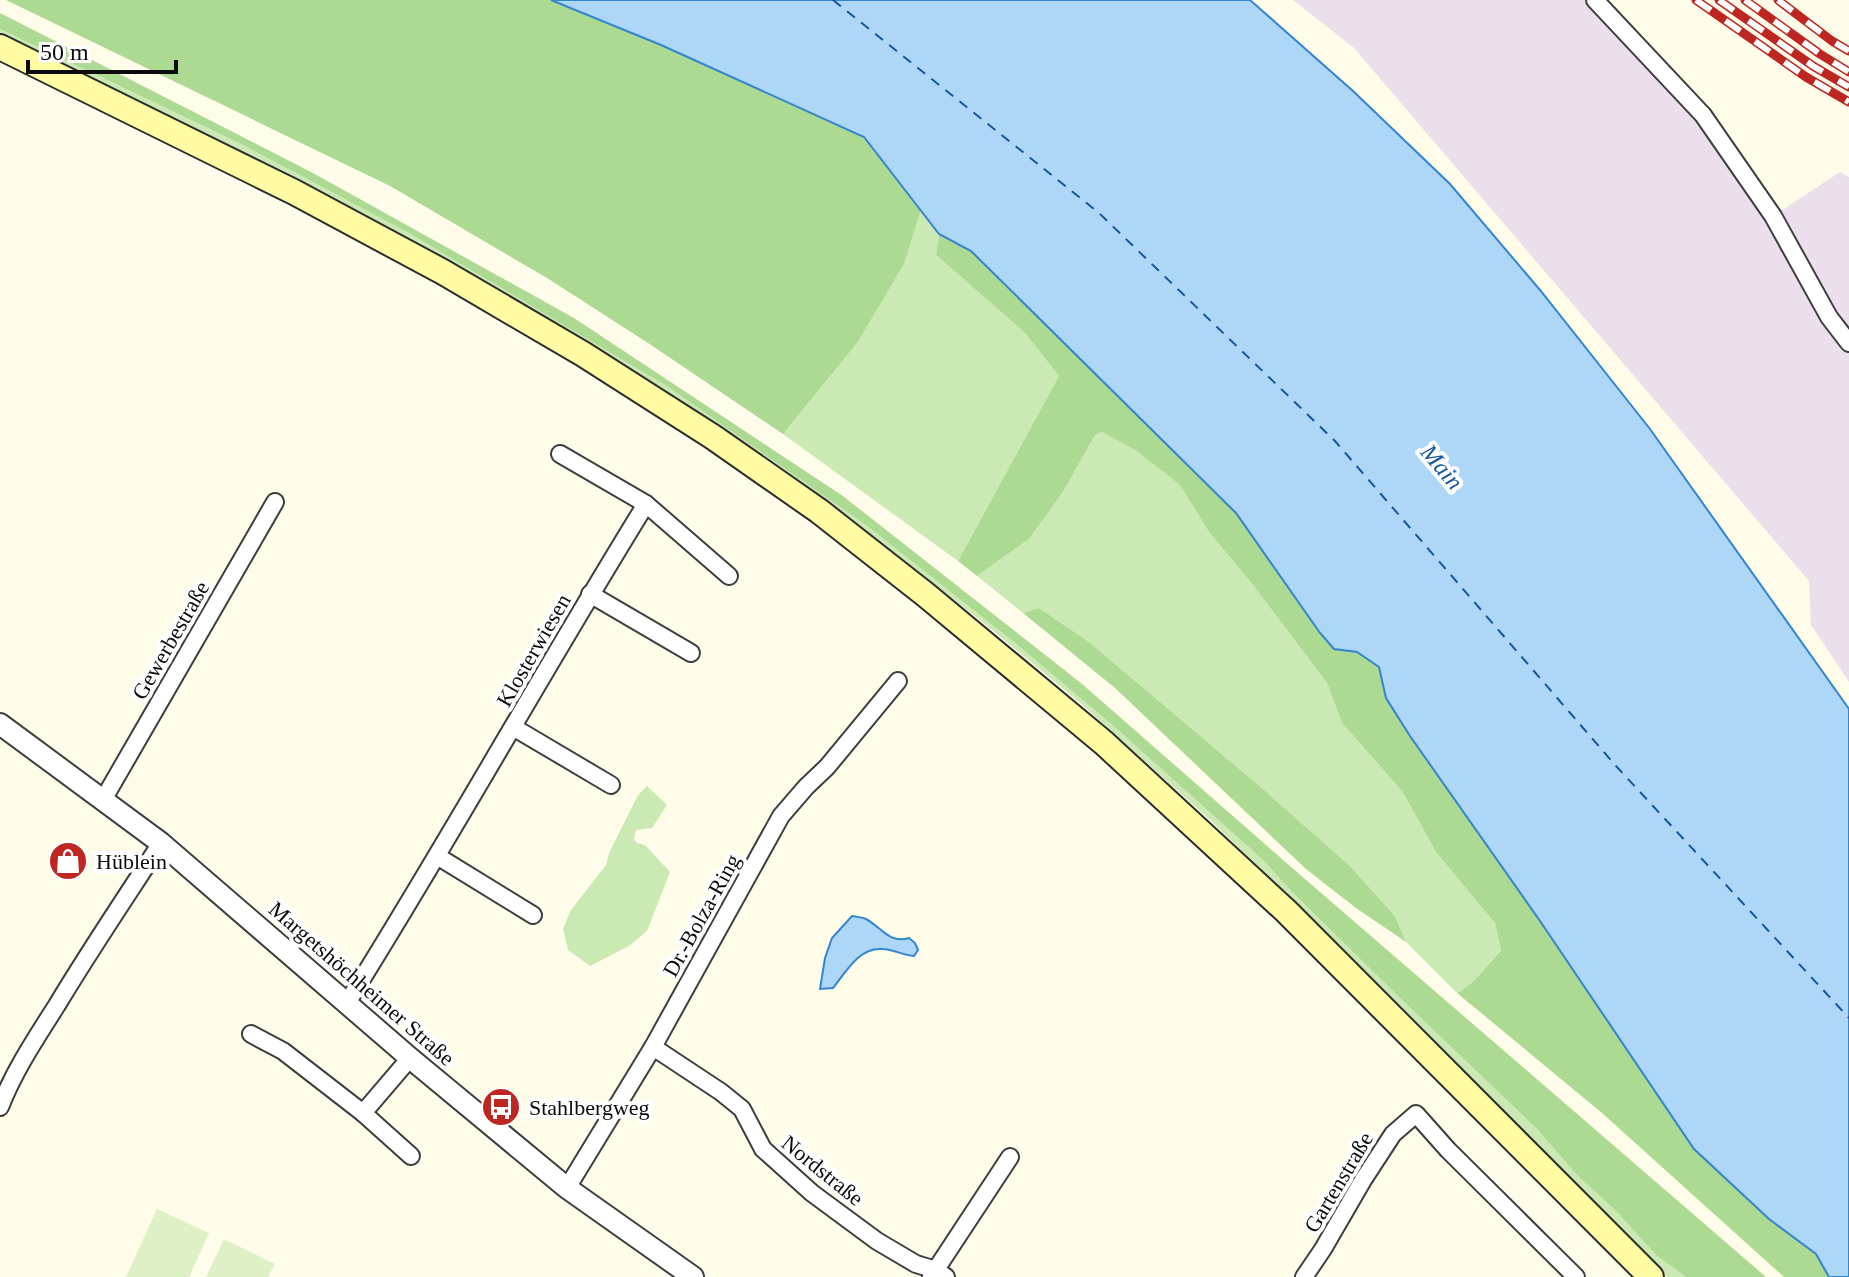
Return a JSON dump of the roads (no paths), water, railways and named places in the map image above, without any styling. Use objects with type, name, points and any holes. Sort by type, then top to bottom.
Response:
[{"type":"main road","points":[[0,47],[294,192],[443,272],[583,354],[713,437],[819,511],[926,595],[1104,743],[1286,911],[1651,1277]]},
{"type":"street","points":[[1595,0],[1703,115],[1773,216],[1829,317],[1849,343]]},
{"type":"street","points":[[560,454],[646,504],[729,576]]},
{"type":"street","name":"Gewerbestraße","points":[[103,800],[275,502]]},
{"type":"street","name":"Klosterwiesen","points":[[347,1003],[646,504]]},
{"type":"street","name":"Klosterwiesen","points":[[590,594],[691,653]]},
{"type":"street","name":"Dr.-Bolza-Ring","points":[[567,1188],[653,1047],[781,816],[827,767],[898,681]]},
{"type":"street","name":"Margetshöchheimer Straße","points":[[0,724],[161,843],[410,1058],[567,1188],[693,1277]]},
{"type":"street","name":"Klosterwiesen","points":[[513,727],[611,785]]},
{"type":"street","points":[[0,1107],[28,1051],[161,843]]},
{"type":"street","points":[[437,856],[533,915]]},
{"type":"street","points":[[251,1034],[283,1051],[363,1113],[411,1156]]},
{"type":"street","name":"Nordstraße","points":[[653,1047],[742,1109],[763,1149],[812,1193],[877,1241],[938,1275]]},
{"type":"street","points":[[363,1113],[410,1058]]},
{"type":"street","name":"Gartenstraße","points":[[1304,1277],[1393,1134],[1416,1114],[1576,1277]]},
{"type":"street","points":[[938,1275],[1010,1157]]},
{"type":"water","name":"Main","points":[[551,0],[1250,0],[1353,91],[1450,184],[1540,290],[1650,429],[1849,709],[1849,1277],[1829,1277],[1816,1254],[1769,1219],[1694,1149],[1410,736],[1386,698],[1379,667],[1357,652],[1334,649],[1236,513],[971,251],[939,234],[864,137],[661,45]]},
{"type":"water","points":[[852,916],[866,919],[896,939],[909,938],[918,950],[914,956],[886,949],[866,952],[833,988],[820,989],[832,938]]},
{"type":"railway","points":[[1696,0],[1806,77],[1849,102]]},
{"type":"railway","points":[[1719,0],[1813,66],[1849,87]]},
{"type":"railway","points":[[1745,0],[1849,72]]},
{"type":"railway","points":[[1778,0],[1849,51]]},
{"type":"place","name":"Hüblein","points":[[68,861]]},
{"type":"place","name":"Stahlbergweg","points":[[501,1107]]}]
